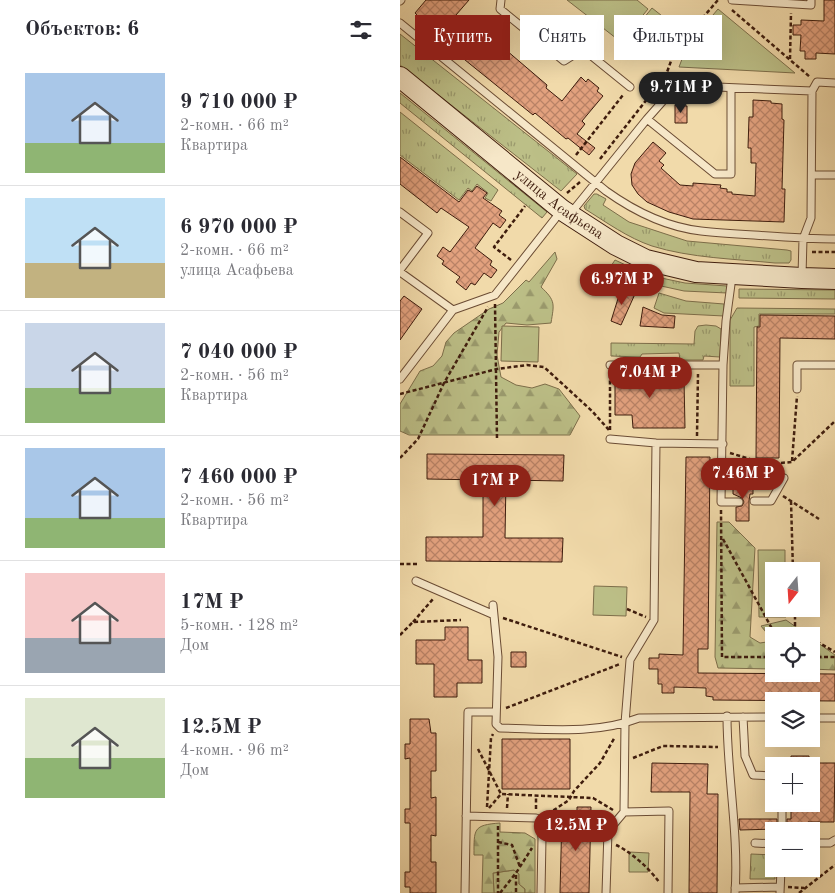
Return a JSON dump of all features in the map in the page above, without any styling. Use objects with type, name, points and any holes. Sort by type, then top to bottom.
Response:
[{"type":"street","name":"улица Асафьева","points":[[400,77],[616,245],[646,260],[696,272],[835,279]]},
{"type":"lane","points":[[501,0],[500,9],[564,62],[583,49],[630,87]]},
{"type":"lane","points":[[730,3],[811,5],[811,0]]},
{"type":"lane","points":[[400,24],[595,183],[624,204],[644,214],[673,225],[699,231],[835,239]]},
{"type":"lane","points":[[802,278],[803,238],[811,218],[812,91],[816,82],[835,83]]},
{"type":"lane","points":[[400,379],[453,310],[495,295],[565,207],[595,183],[670,93],[694,86],[812,91]]},
{"type":"lane","points":[[647,119],[715,174],[731,174],[731,88]]},
{"type":"lane","points":[[812,175],[835,175]]},
{"type":"lane","points":[[400,212],[428,233],[400,271],[453,310]]},
{"type":"lane","points":[[732,274],[723,365],[721,502],[739,502]]},
{"type":"lane","points":[[610,365],[723,365]]},
{"type":"lane","points":[[797,389],[797,365],[835,365]]},
{"type":"lane","points":[[610,435],[656,443],[697,443],[723,447]]},
{"type":"lane","points":[[606,893],[608,831],[624,812],[625,723],[630,660],[654,620],[656,443]]},
{"type":"lane","points":[[722,464],[784,478],[772,501],[754,501]]},
{"type":"lane","points":[[416,582],[492,614]]},
{"type":"lane","points":[[493,605],[492,614],[498,656],[495,712],[497,727],[596,729],[640,718],[765,717]]},
{"type":"lane","points":[[465,893],[468,712],[495,712]]},
{"type":"lane","points":[[727,716],[727,747],[735,842],[735,890],[780,890],[781,877]]},
{"type":"lane","points":[[743,717],[744,756],[753,775],[765,776]]},
{"type":"lane","points":[[820,718],[835,718]]},
{"type":"lane","points":[[624,812],[669,811],[668,893]]},
{"type":"lane","points":[[466,816],[536,818],[540,820],[542,838],[541,893]]},
{"type":"lane","points":[[820,844],[830,843],[835,840]]},
{"type":"lane","points":[[754,843],[765,844]]},
{"type":"path","points":[[565,207],[666,75],[675,50],[718,0]]},
{"type":"path","points":[[730,3],[816,82]]},
{"type":"path","points":[[790,59],[791,4]]},
{"type":"path","points":[[570,162],[630,87]]},
{"type":"path","points":[[518,266],[494,247],[525,206]]},
{"type":"path","points":[[803,252],[835,252]]},
{"type":"path","points":[[495,295],[497,439]]},
{"type":"path","points":[[400,458],[418,439],[444,383],[495,295]]},
{"type":"path","points":[[400,394],[497,369],[527,364],[544,367],[592,411],[610,435]]},
{"type":"path","points":[[610,365],[610,435]]},
{"type":"path","points":[[697,443],[698,365]]},
{"type":"path","points":[[792,462],[797,389]]},
{"type":"path","points":[[766,464],[792,462],[835,421]]},
{"type":"path","points":[[723,447],[757,462]]},
{"type":"path","points":[[777,492],[820,519]]},
{"type":"path","points":[[791,501],[793,562]]},
{"type":"path","points":[[721,502],[722,657],[765,657]]},
{"type":"path","points":[[722,536],[771,627]]},
{"type":"path","points":[[400,564],[419,564]]},
{"type":"path","points":[[400,634],[439,591]]},
{"type":"path","points":[[626,609],[654,620]]},
{"type":"path","points":[[492,614],[630,660]]},
{"type":"path","points":[[412,622],[461,620]]},
{"type":"path","points":[[820,643],[835,652]]},
{"type":"path","points":[[820,657],[835,657]]},
{"type":"path","points":[[495,712],[630,660]]},
{"type":"path","points":[[548,814],[572,797],[574,791],[600,764],[611,742],[625,723]]},
{"type":"path","points":[[497,727],[491,738],[487,810],[502,794],[593,798],[613,810]]},
{"type":"path","points":[[468,729],[489,773],[502,794]]},
{"type":"path","points":[[632,758],[663,746],[721,747]]},
{"type":"path","points":[[507,817],[508,794]]},
{"type":"path","points":[[536,795],[536,818]]},
{"type":"path","points":[[498,817],[499,893]]},
{"type":"path","points":[[499,893],[516,874],[536,842],[542,838]]},
{"type":"path","points":[[608,841],[622,848],[638,861],[661,885]]},
{"type":"path","points":[[498,842],[512,845],[520,867]]},
{"type":"path","points":[[800,893],[835,865]]},
{"type":"path","points":[[516,874],[516,893]]},
{"type":"path","points":[[780,890],[804,888]]},
{"type":"green space","points":[[567,0],[637,0],[648,9],[643,15],[614,15],[614,37],[604,29],[604,15],[586,15]]},
{"type":"green space","points":[[652,8],[661,15],[646,15]]},
{"type":"green space","points":[[718,9],[795,73],[679,67],[682,60],[722,60],[722,15],[713,15]]},
{"type":"green space","points":[[400,34],[415,46],[415,60],[433,60],[577,174],[561,191],[400,65]]},
{"type":"green space","points":[[400,93],[547,212],[542,218],[400,103]]},
{"type":"green space","points":[[400,112],[498,190],[491,201],[485,198],[488,193],[477,184],[472,191],[468,188],[459,200],[400,155]]},
{"type":"green space","points":[[594,194],[606,199],[603,205],[629,222],[687,241],[787,250],[791,251],[791,260],[789,263],[775,263],[713,257],[667,250],[643,243],[585,209],[584,206]]},
{"type":"green space","points":[[555,252],[557,259],[541,287],[553,303],[551,323],[527,325],[506,323],[499,332],[497,355],[501,377],[516,385],[532,388],[545,384],[559,389],[580,416],[570,435],[409,435],[400,431],[400,404],[420,371],[433,366],[442,356],[446,342],[454,333],[489,309],[503,303],[526,280],[529,282]]},
{"type":"green space","points":[[615,260],[647,275],[685,283],[727,286],[727,293],[684,291],[643,282],[611,266]]},
{"type":"green space","points":[[739,289],[835,290],[835,299],[739,298]]},
{"type":"green space","points":[[659,293],[686,301],[724,304],[724,316],[664,313],[654,308]]},
{"type":"green space","points":[[737,308],[835,309],[835,314],[759,314],[759,326],[754,327],[754,386],[730,386],[730,320]]},
{"type":"green space","points":[[502,326],[539,327],[538,362],[501,361]]},
{"type":"green space","points":[[698,326],[716,326],[721,329],[720,357],[704,356],[703,360],[680,360],[679,353],[642,354],[640,357],[611,356],[611,343],[694,344],[695,331]]},
{"type":"green space","points":[[717,522],[729,522],[755,548],[750,637],[760,643],[765,642],[765,669],[718,668],[715,657]]},
{"type":"green space","points":[[758,550],[785,550],[785,562],[765,562],[765,617],[759,617]]},
{"type":"green space","points":[[594,586],[627,587],[626,616],[593,615]]},
{"type":"green space","points":[[786,620],[796,627],[765,627],[765,631],[761,626]]},
{"type":"green space","points":[[820,644],[835,655],[835,670],[820,669]]},
{"type":"green space","points":[[500,823],[500,832],[525,833],[535,839],[535,893],[525,893],[525,889],[519,884],[519,874],[514,870],[493,873],[494,893],[482,893],[483,855],[474,855],[475,834],[480,827]]},
{"type":"green space","points":[[629,852],[649,853],[648,872],[629,872]]},
{"type":"green space","points":[[751,854],[765,855],[765,877],[775,877],[775,879],[750,879]]},
{"type":"green space","points":[[515,870],[519,874],[519,884],[525,889],[525,893],[494,893],[493,873]]},
{"type":"building","points":[[426,0],[469,0],[456,15],[417,15],[415,13]]},
{"type":"building","points":[[824,0],[835,0],[835,54],[816,53],[816,59],[805,59],[805,51],[800,51],[801,35],[793,35],[793,25],[801,25],[801,20],[824,21]]},
{"type":"building","points":[[510,54],[547,85],[546,88],[562,101],[581,77],[586,82],[588,79],[599,88],[597,91],[603,96],[582,121],[585,124],[577,134],[595,148],[589,155],[535,113],[533,115],[465,60],[510,60]]},
{"type":"building","points":[[753,100],[782,104],[782,119],[784,120],[782,189],[785,189],[784,222],[693,219],[669,212],[647,202],[638,194],[632,185],[631,174],[635,163],[653,142],[666,153],[659,161],[664,165],[661,168],[680,185],[693,186],[693,183],[721,185],[720,188],[727,189],[727,192],[732,192],[732,194],[755,196],[756,163],[751,163],[751,148],[748,148],[749,117],[753,117]]},
{"type":"building","points":[[675,105],[687,106],[687,123],[675,123]]},
{"type":"building","points":[[400,157],[459,202],[468,190],[472,192],[477,186],[487,193],[483,198],[502,211],[499,215],[506,220],[500,228],[493,223],[475,248],[492,261],[490,265],[497,270],[491,278],[484,273],[475,285],[471,283],[466,290],[456,282],[460,277],[442,264],[444,261],[437,256],[443,247],[450,252],[469,227],[441,208],[437,213],[400,184]]},
{"type":"building","points":[[621,289],[635,294],[621,325],[611,321]]},
{"type":"building","points":[[404,296],[422,309],[400,340],[400,301]]},
{"type":"building","points":[[643,307],[662,315],[675,316],[674,328],[640,326]]},
{"type":"building","points":[[760,315],[835,316],[835,339],[780,338],[779,458],[756,458],[757,327],[760,327]]},
{"type":"building","points":[[668,370],[668,379],[684,380],[685,428],[633,428],[632,415],[615,415],[615,371]]},
{"type":"building","points":[[427,454],[564,455],[563,481],[506,480],[505,538],[563,538],[562,562],[426,561],[426,537],[483,537],[483,480],[427,479]]},
{"type":"building","points":[[686,457],[710,457],[708,649],[698,649],[698,673],[765,673],[765,682],[820,682],[820,674],[835,674],[835,701],[820,701],[820,692],[765,692],[765,700],[713,700],[713,697],[706,696],[706,688],[674,687],[674,693],[662,693],[662,684],[658,684],[658,669],[649,669],[649,658],[659,658],[659,654],[683,655]]},
{"type":"building","points":[[733,483],[753,483],[753,494],[750,494],[749,501],[749,521],[736,521],[736,507],[742,506],[744,502],[742,498],[733,494]]},
{"type":"building","points":[[445,627],[468,627],[468,660],[482,660],[482,683],[457,683],[457,697],[434,697],[434,664],[416,664],[416,640],[445,640]]},
{"type":"building","points":[[511,652],[526,652],[526,667],[511,667]]},
{"type":"building","points":[[410,719],[429,719],[431,733],[436,733],[436,771],[431,771],[431,798],[436,797],[436,836],[431,835],[431,862],[436,862],[436,893],[410,893],[410,887],[405,887],[405,872],[410,872],[410,823],[405,823],[405,809],[410,809],[410,758],[405,759],[405,744],[410,744]]},
{"type":"building","points":[[502,739],[570,739],[570,789],[502,789]]},
{"type":"building","points":[[791,756],[809,756],[809,757]]},
{"type":"building","points":[[652,763],[708,764],[707,794],[718,794],[717,893],[689,893],[690,792],[651,792]]},
{"type":"building","points":[[820,763],[835,763],[834,822],[787,822],[787,819],[791,819],[791,812],[820,812]]},
{"type":"building","points":[[577,807],[591,807],[589,893],[560,893],[562,814],[577,814]]},
{"type":"building","points":[[739,819],[777,819],[777,822],[765,822],[765,829],[740,830]]}]
